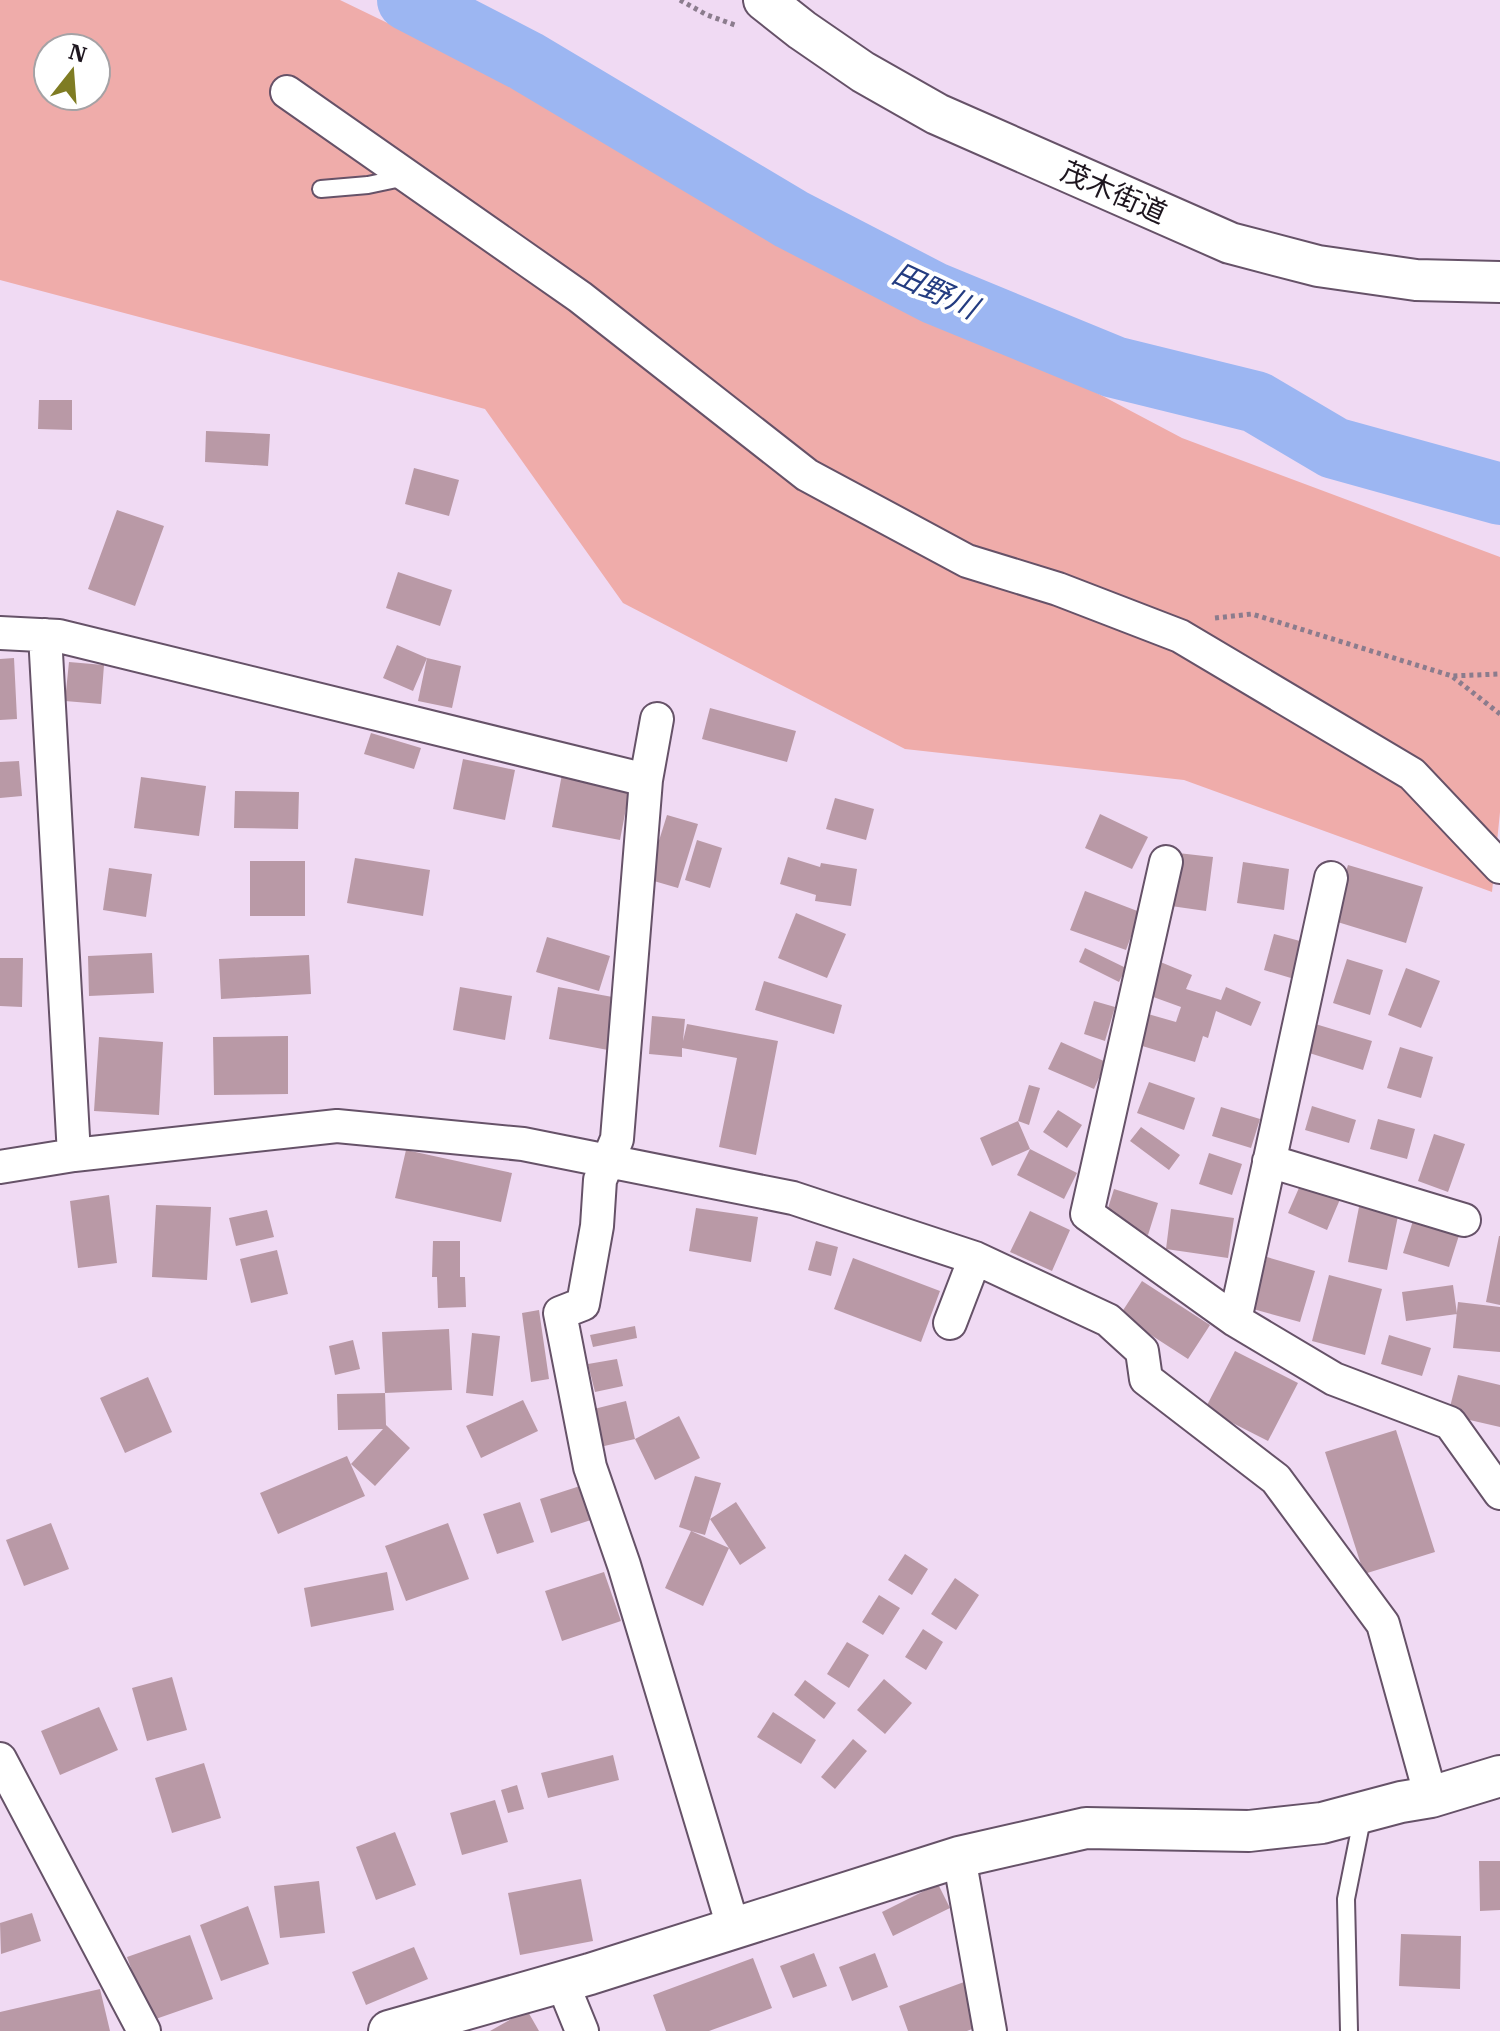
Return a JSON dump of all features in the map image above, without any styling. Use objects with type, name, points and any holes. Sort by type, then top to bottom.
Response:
[{"type":"street","name":"茂木街道","points":[[764,0],[863,72],[937,114],[1230,243],[1318,266],[1416,280],[1500,282]]},
{"type":"street","points":[[287,92],[580,297],[807,475],[967,561],[1058,589],[1180,636],[1412,774],[1500,867]]},
{"type":"street","points":[[0,633],[59,636],[646,780]]},
{"type":"street","points":[[45,635],[74,1155]]},
{"type":"street","points":[[657,719],[646,780],[617,1139],[600,1180],[597,1226],[583,1304],[560,1313],[590,1467],[624,1565],[734,1930]]},
{"type":"street","points":[[1166,862],[1087,1214],[1235,1320],[1334,1379],[1450,1423],[1500,1493]]},
{"type":"street","points":[[1235,1320],[1331,878]]},
{"type":"street","points":[[0,1167],[74,1155],[337,1126],[523,1144],[793,1198],[975,1258],[1108,1320],[1142,1351],[1146,1379],[1276,1479],[1383,1624],[1431,1797]]},
{"type":"street","points":[[1269,1161],[1464,1220]]},
{"type":"street","points":[[950,1323],[975,1258]]},
{"type":"street","points":[[0,1759],[144,2031]]},
{"type":"street","points":[[389,2031],[734,1930],[959,1857],[1086,1828],[1249,1831],[1322,1823],[1431,1797],[1500,1776]]},
{"type":"street","points":[[959,1857],[990,2031]]},
{"type":"street","points":[[562,1982],[582,2031]]},
{"type":"lane","points":[[321,189],[368,185],[408,176]]},
{"type":"lane","points":[[1349,2031],[1346,1899],[1363,1813]]},
{"type":"path","points":[[1180,636],[1204,620],[1252,614],[1452,676],[1500,674]]},
{"type":"path","points":[[1452,676],[1500,714]]},
{"type":"shaded area","points":[[0,0],[340,0],[499,77],[1182,438],[1500,557],[1500,812],[1492,892],[1184,780],[905,749],[623,603],[485,409],[0,280]]},
{"type":"building","points":[[39,400],[72,400],[72,430],[38,429]]},
{"type":"building","points":[[206,431],[270,434],[268,466],[205,462]]},
{"type":"building","points":[[414,468],[459,480],[449,516],[405,504]]},
{"type":"building","points":[[117,510],[164,526],[135,606],[88,589]]},
{"type":"building","points":[[398,572],[452,590],[440,626],[386,608]]},
{"type":"building","points":[[397,645],[427,658],[413,691],[383,678]]},
{"type":"building","points":[[14,658],[17,719],[0,720],[0,659]]},
{"type":"building","points":[[427,658],[461,666],[452,708],[418,701]]},
{"type":"building","points":[[69,662],[104,665],[101,704],[65,701]]},
{"type":"building","points":[[710,708],[796,731],[787,762],[702,739]]},
{"type":"building","points":[[371,733],[421,748],[414,769],[364,754]]},
{"type":"building","points":[[463,759],[515,770],[505,820],[453,809]]},
{"type":"building","points":[[19,761],[22,796],[0,798],[0,762]]},
{"type":"building","points":[[563,769],[631,782],[620,840],[552,827]]},
{"type":"building","points":[[141,777],[206,786],[199,836],[134,828]]},
{"type":"building","points":[[235,791],[299,792],[298,829],[234,828]]},
{"type":"building","points":[[835,798],[874,809],[866,840],[826,829]]},
{"type":"building","points":[[1100,814],[1148,837],[1132,869],[1085,848]]},
{"type":"building","points":[[667,815],[698,824],[678,888],[647,879]]},
{"type":"building","points":[[697,840],[722,848],[710,888],[685,880]]},
{"type":"building","points":[[1178,853],[1213,857],[1206,911],[1171,906]]},
{"type":"building","points":[[788,857],[820,867],[821,863],[857,869],[851,906],[815,901],[816,895],[780,884]]},
{"type":"building","points":[[355,858],[430,870],[423,916],[347,903]]},
{"type":"building","points":[[250,861],[305,861],[305,916],[250,916]]},
{"type":"building","points":[[1243,862],[1289,869],[1284,910],[1237,903]]},
{"type":"building","points":[[1348,865],[1423,887],[1406,943],[1331,920]]},
{"type":"building","points":[[109,868],[152,874],[146,917],[103,910]]},
{"type":"building","points":[[1085,891],[1140,912],[1126,950],[1070,930]]},
{"type":"building","points":[[796,913],[846,934],[827,978],[778,958]]},
{"type":"building","points":[[1274,934],[1311,944],[1301,981],[1264,970]]},
{"type":"building","points":[[547,937],[610,956],[599,991],[536,972]]},
{"type":"building","points":[[1085,948],[1126,968],[1119,982],[1079,962]]},
{"type":"building","points":[[152,953],[154,993],[89,996],[88,956]]},
{"type":"building","points":[[309,955],[311,994],[221,999],[219,959]]},
{"type":"building","points":[[0,958],[23,958],[22,1007],[0,1006]]},
{"type":"building","points":[[1347,959],[1383,970],[1370,1015],[1333,1003]]},
{"type":"building","points":[[1158,961],[1192,975],[1186,989],[1221,1000],[1226,987],[1261,1002],[1251,1026],[1216,1011],[1208,1038],[1203,1036],[1195,1062],[1139,1045],[1148,1014],[1176,1022],[1181,1007],[1145,994]]},
{"type":"building","points":[[1406,968],[1440,981],[1421,1028],[1388,1015]]},
{"type":"building","points":[[764,981],[842,1005],[834,1034],[755,1010]]},
{"type":"building","points":[[460,987],[512,996],[505,1040],[453,1030]]},
{"type":"building","points":[[558,987],[618,998],[608,1050],[549,1039]]},
{"type":"building","points":[[1094,1001],[1115,1007],[1105,1041],[1084,1034]]},
{"type":"building","points":[[652,1016],[685,1019],[683,1041],[687,1024],[778,1041],[756,1155],[719,1147],[737,1058],[682,1048],[682,1057],[649,1054]]},
{"type":"building","points":[[1312,1023],[1372,1041],[1363,1070],[1303,1051]]},
{"type":"building","points":[[288,1036],[288,1094],[214,1095],[213,1037]]},
{"type":"building","points":[[99,1037],[163,1042],[159,1115],[94,1111]]},
{"type":"building","points":[[1061,1042],[1106,1062],[1094,1089],[1048,1069]]},
{"type":"building","points":[[1400,1047],[1433,1057],[1421,1098],[1387,1088]]},
{"type":"building","points":[[1149,1082],[1195,1098],[1184,1130],[1137,1113]]},
{"type":"building","points":[[1029,1085],[1040,1088],[1029,1125],[1018,1121]]},
{"type":"building","points":[[1312,1106],[1356,1120],[1349,1143],[1305,1130]]},
{"type":"building","points":[[1221,1107],[1260,1119],[1251,1148],[1212,1136]]},
{"type":"building","points":[[1058,1110],[1082,1125],[1067,1148],[1043,1132]]},
{"type":"building","points":[[1378,1119],[1415,1129],[1407,1159],[1370,1149]]},
{"type":"building","points":[[1018,1121],[1030,1149],[992,1166],[980,1138]]},
{"type":"building","points":[[1141,1127],[1180,1155],[1169,1170],[1130,1141]]},
{"type":"building","points":[[1434,1134],[1465,1144],[1448,1192],[1418,1181]]},
{"type":"building","points":[[1030,1149],[1077,1173],[1064,1199],[1017,1175]]},
{"type":"building","points":[[406,1150],[512,1173],[501,1222],[395,1198]]},
{"type":"building","points":[[1209,1153],[1242,1164],[1232,1195],[1199,1184]]},
{"type":"building","points":[[1302,1181],[1341,1197],[1327,1230],[1288,1213]]},
{"type":"building","points":[[1114,1189],[1158,1203],[1148,1235],[1104,1221]]},
{"type":"building","points":[[109,1195],[117,1263],[78,1268],[70,1201]]},
{"type":"building","points":[[1360,1202],[1399,1211],[1387,1270],[1348,1262]]},
{"type":"building","points":[[156,1205],[211,1207],[207,1280],[152,1277]]},
{"type":"building","points":[[696,1208],[758,1217],[751,1262],[689,1251]]},
{"type":"building","points":[[1171,1209],[1234,1218],[1228,1258],[1166,1249]]},
{"type":"building","points":[[267,1210],[274,1237],[236,1246],[229,1218]]},
{"type":"building","points":[[1030,1211],[1070,1230],[1052,1271],[1010,1252]]},
{"type":"building","points":[[1415,1214],[1461,1229],[1449,1267],[1403,1253]]},
{"type":"building","points":[[1500,1236],[1500,1305],[1486,1302]]},
{"type":"building","points":[[433,1241],[460,1241],[460,1277],[465,1277],[466,1307],[438,1308],[437,1277],[432,1277]]},
{"type":"building","points":[[816,1241],[838,1247],[831,1276],[808,1270]]},
{"type":"building","points":[[277,1250],[288,1294],[251,1303],[240,1259]]},
{"type":"building","points":[[1267,1257],[1315,1271],[1300,1322],[1253,1309]]},
{"type":"building","points":[[853,1258],[940,1291],[921,1342],[834,1309]]},
{"type":"building","points":[[1329,1275],[1382,1289],[1365,1355],[1312,1341]]},
{"type":"building","points":[[1142,1281],[1210,1325],[1188,1359],[1120,1315]]},
{"type":"building","points":[[1453,1285],[1457,1314],[1406,1321],[1402,1292]]},
{"type":"building","points":[[1458,1302],[1500,1307],[1500,1352],[1453,1348]]},
{"type":"building","points":[[539,1310],[549,1379],[531,1382],[522,1313]]},
{"type":"building","points":[[635,1326],[637,1338],[593,1347],[590,1335]]},
{"type":"building","points":[[449,1329],[452,1390],[385,1393],[382,1332]]},
{"type":"building","points":[[472,1333],[500,1336],[493,1396],[466,1393]]},
{"type":"building","points":[[1389,1335],[1431,1348],[1422,1376],[1381,1364]]},
{"type":"building","points":[[353,1340],[360,1369],[335,1375],[329,1346]]},
{"type":"building","points":[[1235,1351],[1298,1383],[1268,1441],[1205,1409]]},
{"type":"building","points":[[617,1359],[623,1386],[595,1392],[588,1364]]},
{"type":"building","points":[[1458,1375],[1500,1385],[1500,1427],[1448,1415]]},
{"type":"building","points":[[148,1377],[172,1432],[125,1453],[100,1398]]},
{"type":"building","points":[[385,1393],[386,1425],[410,1448],[375,1486],[351,1464],[383,1429],[338,1430],[337,1394]]},
{"type":"building","points":[[523,1400],[538,1431],[481,1458],[466,1426]]},
{"type":"building","points":[[626,1401],[635,1439],[591,1449],[582,1412]]},
{"type":"building","points":[[679,1416],[700,1458],[655,1480],[635,1439]]},
{"type":"building","points":[[1396,1430],[1435,1552],[1364,1574],[1325,1452]]},
{"type":"building","points":[[347,1456],[365,1496],[278,1534],[260,1493]]},
{"type":"building","points":[[695,1476],[721,1483],[705,1535],[679,1527]]},
{"type":"building","points":[[580,1486],[591,1520],[551,1533],[540,1499]]},
{"type":"building","points":[[520,1502],[534,1542],[497,1554],[483,1514]]},
{"type":"building","points":[[736,1502],[766,1548],[740,1565],[710,1519]]},
{"type":"building","points":[[51,1523],[69,1569],[24,1586],[6,1540]]},
{"type":"building","points":[[448,1523],[469,1579],[406,1601],[385,1546]]},
{"type":"building","points":[[691,1531],[729,1548],[703,1606],[665,1588]]},
{"type":"building","points":[[905,1554],[928,1569],[912,1595],[888,1580]]},
{"type":"building","points":[[387,1572],[394,1610],[311,1627],[304,1588]]},
{"type":"building","points":[[604,1572],[621,1621],[562,1641],[545,1591]]},
{"type":"building","points":[[955,1578],[979,1595],[956,1630],[931,1614]]},
{"type":"building","points":[[879,1595],[900,1608],[883,1635],[862,1622]]},
{"type":"building","points":[[923,1629],[943,1642],[926,1670],[905,1657]]},
{"type":"building","points":[[847,1642],[869,1655],[849,1688],[827,1674]]},
{"type":"building","points":[[172,1677],[187,1730],[147,1741],[132,1688]]},
{"type":"building","points":[[884,1679],[912,1703],[885,1734],[857,1710]]},
{"type":"building","points":[[805,1680],[836,1703],[824,1719],[794,1695]]},
{"type":"building","points":[[99,1707],[118,1750],[60,1775],[41,1731]]},
{"type":"building","points":[[773,1712],[816,1740],[801,1764],[757,1737]]},
{"type":"building","points":[[853,1739],[867,1751],[835,1789],[821,1777]]},
{"type":"building","points":[[613,1755],[619,1780],[548,1798],[541,1773]]},
{"type":"building","points":[[204,1763],[221,1818],[172,1833],[155,1778]]},
{"type":"building","points":[[517,1785],[524,1809],[508,1813],[501,1790]]},
{"type":"building","points":[[495,1800],[508,1842],[462,1855],[450,1813]]},
{"type":"building","points":[[395,1832],[416,1885],[376,1900],[356,1847]]},
{"type":"building","points":[[1479,1861],[1500,1861],[1500,1910],[1480,1911]]},
{"type":"building","points":[[581,1879],[593,1941],[520,1955],[508,1893]]},
{"type":"building","points":[[319,1881],[325,1933],[280,1938],[274,1886]]},
{"type":"building","points":[[938,1884],[950,1908],[893,1936],[882,1912]]},
{"type":"building","points":[[248,1906],[269,1964],[221,1981],[200,1925]]},
{"type":"building","points":[[32,1913],[41,1941],[1,1954],[0,1923]]},
{"type":"building","points":[[1401,1934],[1461,1936],[1460,1989],[1399,1986]]},
{"type":"building","points":[[190,1935],[213,1999],[150,2021],[127,1957]]},
{"type":"building","points":[[414,1947],[428,1979],[366,2005],[352,1972]]},
{"type":"building","points":[[814,1953],[827,1986],[793,1998],[780,1966]]},
{"type":"building","points":[[875,1953],[888,1987],[852,2001],[839,1967]]},
{"type":"building","points":[[753,1958],[772,2008],[709,2031],[666,2031],[653,1995]]},
{"type":"building","points":[[964,1982],[980,2026],[967,2031],[908,2031],[899,2006]]},
{"type":"building","points":[[100,1989],[110,2031],[0,2031],[0,2012]]},
{"type":"building","points":[[527,2010],[539,2031],[490,2031]]},
{"type":"waterway","name":"田野川","points":[[408,0],[526,61],[791,219],[934,293],[1114,367],[1256,402],[1334,448],[1500,494]]}]
